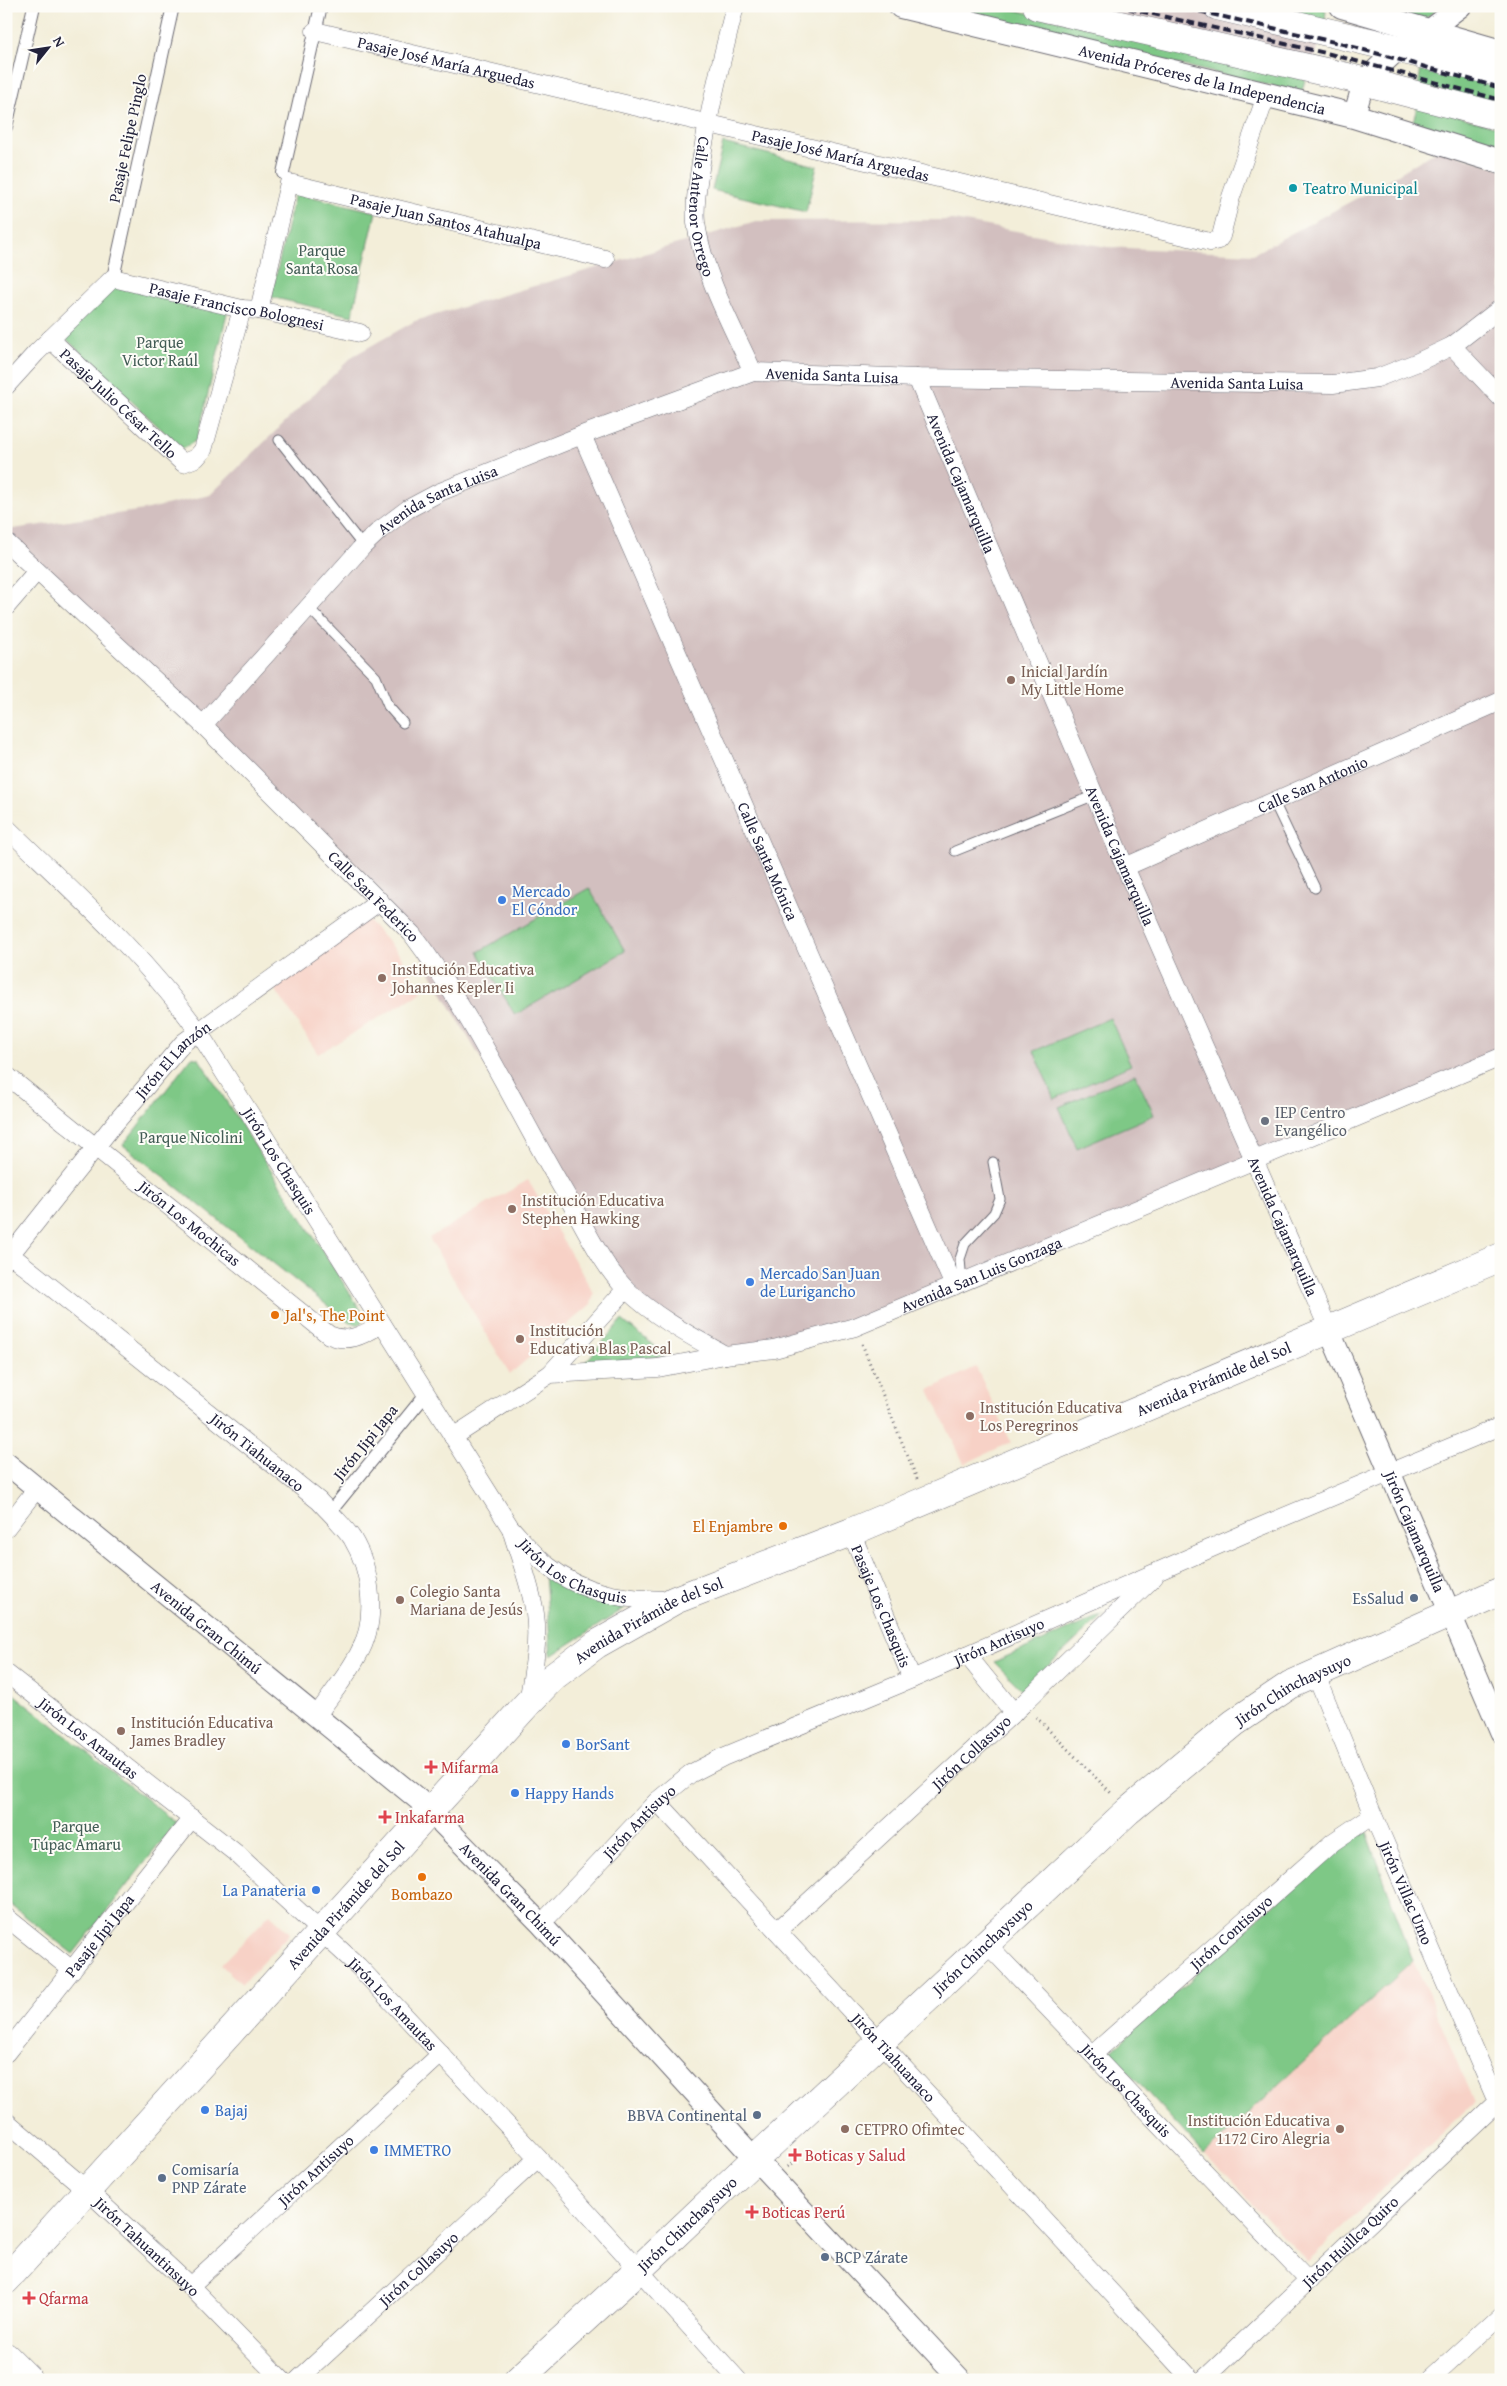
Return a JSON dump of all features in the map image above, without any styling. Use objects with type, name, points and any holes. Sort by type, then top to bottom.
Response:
[{"type":"main road","name":"Avenida Próceres de la Independencia","points":[[901,6],[1354,116],[1501,162]]},
{"type":"main road","points":[[1037,6],[1364,81],[1501,117]]},
{"type":"main road","points":[[1217,6],[1397,50],[1499,54]]},
{"type":"main road","points":[[1342,6],[1499,54]]},
{"type":"main road","name":"Avenida Pirámide del Sol","points":[[6,2280],[528,1703],[553,1677],[597,1644],[675,1600],[851,1532],[1501,1257]]},
{"type":"main road","name":"Jirón Chinchaysuyo","points":[[518,2380],[1128,1811],[1234,1723],[1290,1685],[1501,1591]]},
{"type":"main road","points":[[6,2357],[29,2380]]},
{"type":"street","points":[[6,127],[34,6]]},
{"type":"street","name":"Pasaje Felipe Pinglo","points":[[112,278],[173,6]]},
{"type":"street","points":[[250,310],[286,178],[321,6]]},
{"type":"street","name":"Calle Antenor Orrego","points":[[735,6],[706,123],[696,190],[696,222],[704,256],[716,292],[753,372]]},
{"type":"street","points":[[1354,116],[1364,81],[1397,50],[1427,32],[1461,6]]},
{"type":"street","name":"Pasaje José María Arguedas","points":[[315,32],[1214,242],[1221,236],[1231,197],[1266,96]]},
{"type":"street","name":"Pasaje Juan Santos Atahualpa","points":[[286,178],[605,259]]},
{"type":"street","points":[[6,386],[50,339],[112,278]]},
{"type":"street","name":"Pasaje Francisco Bolognesi","points":[[112,278],[360,333]]},
{"type":"street","name":"Avenida Santa Luisa","points":[[203,725],[363,546],[380,530],[408,509],[440,492],[582,435],[753,372],[917,378],[1333,384],[1377,378],[1452,346],[1501,308]]},
{"type":"street","name":"Pasaje Julio César Tello","points":[[50,339],[183,463],[190,462],[203,450],[250,310]]},
{"type":"street","points":[[1452,346],[1501,398]]},
{"type":"street","name":"Avenida Cajamarquilla","points":[[917,378],[1125,867],[1256,1160],[1328,1330]]},
{"type":"street","name":"Calle Santa Mónica","points":[[582,435],[958,1284]]},
{"type":"street","name":"Calle San Federico","points":[[6,542],[203,725],[412,934],[439,970],[603,1258],[626,1289],[658,1315],[689,1336],[725,1355]]},
{"type":"street","points":[[6,607],[37,571]]},
{"type":"street","name":"Calle San Antonio","points":[[1125,867],[1501,701]]},
{"type":"street","name":"Jirón Los Chasquis","points":[[6,827],[136,954],[171,993],[198,1031],[510,1527],[547,1566],[573,1584],[605,1595],[631,1599],[675,1600]]},
{"type":"street","name":"Jirón El Lanzón","points":[[8,1255],[184,1042],[380,901]]},
{"type":"street","name":"Avenida San Luis Gonzaga","points":[[453,1436],[550,1374],[658,1368],[725,1355],[774,1349],[855,1327],[1501,1057]]},
{"type":"street","name":"Jirón Los Mochicas","points":[[6,1075],[330,1335],[345,1340],[356,1338],[382,1324]]},
{"type":"street","name":"Jirón Tiahuanaco","points":[[8,1255],[311,1495],[330,1512],[351,1538],[363,1561],[368,1586],[370,1609],[368,1632],[359,1654],[317,1714]]},
{"type":"street","points":[[550,1374],[626,1289]]},
{"type":"street","name":"Jirón Cajamarquilla","points":[[1328,1330],[1501,1732]]},
{"type":"street","name":"Jirón Jipi Japa","points":[[330,1512],[426,1394]]},
{"type":"street","name":"Jirón Antisuyo","points":[[542,1924],[657,1801],[690,1774],[723,1757],[912,1679],[1255,1529],[1501,1426]]},
{"type":"street","name":"Avenida Gran Chimú","points":[[6,1463],[317,1714],[431,1812],[542,1924],[755,2159],[961,2380]]},
{"type":"street","points":[[6,1528],[37,1488]]},
{"type":"street","name":"Jirón Los Chasquis","points":[[510,1527],[529,1588],[535,1616],[534,1670],[528,1703]]},
{"type":"street","name":"Pasaje Los Chasquis","points":[[851,1532],[912,1679]]},
{"type":"street","name":"Jirón Collasuyo","points":[[777,1931],[1019,1709],[1162,1570]]},
{"type":"street","points":[[967,1655],[1019,1709]]},
{"type":"street","name":"Jirón Los Amautas","points":[[6,1673],[192,1818],[250,1866],[358,1966],[538,2158],[738,2380]]},
{"type":"street","name":"Jirón Villac Umo","points":[[1315,1673],[1373,1815],[1499,2107]]},
{"type":"street","name":"Jirón Tiahuanaco","points":[[657,1801],[1192,2380]]},
{"type":"street","name":"Jirón Contisuyo","points":[[1093,2054],[1333,1842],[1373,1815]]},
{"type":"street","name":"Pasaje Jipi Japa","points":[[6,2053],[192,1818]]},
{"type":"street","points":[[6,1917],[72,1970]]},
{"type":"street","name":"Jirón Los Chasquis","points":[[987,1944],[1309,2280]]},
{"type":"street","name":"Jirón Antisuyo","points":[[190,2286],[441,2054]]},
{"type":"street","name":"Jirón Huillca Quiro","points":[[1204,2380],[1309,2280],[1499,2107]]},
{"type":"street","name":"Jirón Tahuantinsuyo","points":[[6,2121],[87,2190],[190,2286],[282,2380]]},
{"type":"street","name":"Jirón Collasuyo","points":[[298,2380],[538,2158]]},
{"type":"street","points":[[1430,2380],[1501,2315]]},
{"type":"lane","points":[[279,440],[363,546]]},
{"type":"lane","points":[[308,607],[376,678],[388,706],[403,723]]},
{"type":"lane","points":[[955,851],[1095,795]]},
{"type":"lane","points":[[1274,802],[1315,888]]},
{"type":"lane","points":[[958,1284],[960,1259],[965,1244],[994,1213],[1000,1199],[993,1162]]},
{"type":"path","points":[[855,1327],[918,1480]]},
{"type":"path","points":[[1019,1709],[1128,1811]]},
{"type":"shaded area","points":[[1072,6],[1173,6],[1320,40],[1314,62]]},
{"type":"shaded area","points":[[1439,149],[1501,169],[1501,1057],[864,1330],[729,1349],[613,1285],[408,934],[6,537],[6,530],[144,510],[210,495],[353,356],[415,321],[756,221],[953,220],[1107,247],[1253,254],[1372,190]]},
{"type":"shaded area","points":[[367,919],[400,955],[422,992],[318,1054],[275,989]]},
{"type":"shaded area","points":[[528,1180],[594,1294],[591,1304],[510,1374],[429,1238]]},
{"type":"shaded area","name":"Institución Educativa Los Peregrinos","points":[[976,1367],[1011,1442],[964,1464],[929,1390]]},
{"type":"shaded area","points":[[270,1914],[290,1933],[242,1984],[221,1965]]},
{"type":"shaded area","name":"Institución Educativa 1172 Ciro Alegria","points":[[1413,1961],[1474,2103],[1307,2261],[1205,2154]]},
{"type":"green space","points":[[924,6],[997,6],[1300,76],[1305,80],[1302,91],[1298,92]]},
{"type":"green space","points":[[1254,6],[1313,6],[1326,10],[1325,21]]},
{"type":"green space","points":[[1359,6],[1442,6],[1421,21]]},
{"type":"green space","points":[[1422,64],[1501,84],[1501,106],[1418,85]]},
{"type":"green space","points":[[1418,105],[1501,128],[1501,148],[1413,121]]},
{"type":"green space","points":[[723,143],[817,166],[806,212],[712,190]]},
{"type":"green space","name":"Parque Santa Rosa","points":[[295,193],[376,212],[352,316],[271,297]]},
{"type":"green space","name":"Parque Victor Raúl","points":[[113,283],[228,309],[197,440],[182,449],[62,335]]},
{"type":"green space","points":[[589,888],[625,951],[515,1015],[478,952]]},
{"type":"green space","points":[[1110,1018],[1131,1065],[1054,1099],[1034,1051]]},
{"type":"green space","name":"Parque Nicolini","points":[[192,1057],[199,1059],[362,1312],[363,1320],[360,1325],[347,1321],[123,1145]]},
{"type":"green space","points":[[1135,1074],[1154,1115],[1077,1148],[1059,1107]]},
{"type":"green space","points":[[622,1320],[667,1356],[583,1365]]},
{"type":"green space","points":[[545,1574],[595,1598],[625,1608],[551,1656]]},
{"type":"green space","points":[[1104,1614],[1022,1690],[994,1662]]},
{"type":"green space","name":"Parque Túpac Amaru","points":[[6,1688],[176,1823],[73,1954],[6,1901]]},
{"type":"green space","points":[[1367,1832],[1413,1961],[1204,2154],[1110,2052],[1341,1843]]},
{"type":"railway","points":[[1117,6],[1330,54],[1501,100]]},
{"type":"railway","points":[[1176,6],[1343,44],[1501,88]]},
{"type":"place","name":"Teatro Municipal","points":[[1293,188]]},
{"type":"place","name":"Inicial Jardín My Little Home","points":[[1011,680]]},
{"type":"place","name":"Mercado El Cóndor","points":[[502,900]]},
{"type":"place","name":"Institución Educativa Johannes Kepler Ii","points":[[382,978]]},
{"type":"place","name":"IEP Centro Evangélico","points":[[1265,1121]]},
{"type":"place","name":"Institución Educativa Stephen Hawking","points":[[512,1209]]},
{"type":"place","name":"Mercado San Juan de Lurigancho","points":[[750,1282]]},
{"type":"place","name":"Jal's, The Point","points":[[275,1315]]},
{"type":"place","name":"Institución Educativa Blas Pascal","points":[[520,1339]]},
{"type":"place","name":"Institución Educativa Los Peregrinos","points":[[970,1416]]},
{"type":"place","name":"El Enjambre","points":[[783,1526]]},
{"type":"place","name":"EsSalud","points":[[1414,1598]]},
{"type":"place","name":"Colegio Santa Mariana de Jesús","points":[[400,1600]]},
{"type":"place","name":"Institución Educativa James Bradley","points":[[121,1731]]},
{"type":"place","name":"BorSant","points":[[566,1744]]},
{"type":"place","name":"Mifarma","points":[[431,1767]]},
{"type":"place","name":"Happy Hands","points":[[515,1793]]},
{"type":"place","name":"Inkafarma","points":[[385,1817]]},
{"type":"place","name":"Bombazo","points":[[422,1877]]},
{"type":"place","name":"La Panateria","points":[[316,1890]]},
{"type":"place","name":"Bajaj","points":[[205,2110]]},
{"type":"place","name":"BBVA Continental","points":[[757,2115]]},
{"type":"place","name":"CETPRO Ofimtec","points":[[845,2129]]},
{"type":"place","name":"Institución Educativa 1172 Ciro Alegria","points":[[1340,2129]]},
{"type":"place","name":"IMMETRO","points":[[374,2150]]},
{"type":"place","name":"Boticas y Salud","points":[[795,2155]]},
{"type":"place","name":"Comisaría PNP Zárate","points":[[162,2178]]},
{"type":"place","name":"Boticas Perú","points":[[752,2212]]},
{"type":"place","name":"BCP Zárate","points":[[825,2257]]},
{"type":"place","name":"Qfarma","points":[[29,2298]]}]
